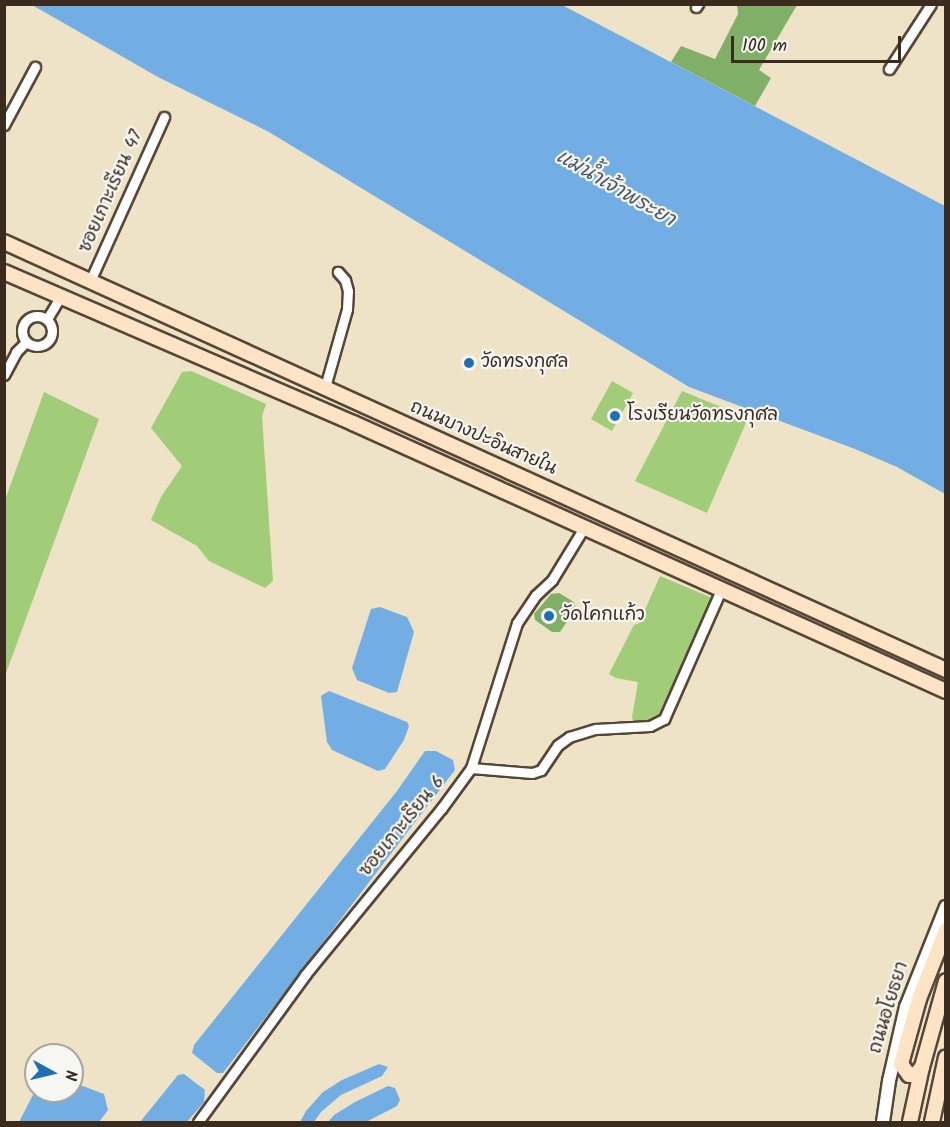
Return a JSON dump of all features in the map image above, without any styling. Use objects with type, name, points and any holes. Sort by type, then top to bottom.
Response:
[{"type":"main road","name":"ถนนบางปะอินสายใน","points":[[4,242],[945,670]]},
{"type":"main road","points":[[4,272],[585,526],[945,691]]},
{"type":"main road","points":[[134,329],[146,305]]},
{"type":"main road","points":[[922,1068],[915,1075],[909,1075],[901,1064],[918,999],[945,930]]},
{"type":"main road","points":[[910,1122],[945,981]]},
{"type":"main road","points":[[932,1122],[945,1058]]},
{"type":"main road","points":[[938,1089],[941,1122]]},
{"type":"street","points":[[889,69],[931,4]]},
{"type":"street","points":[[4,125],[34,67]]},
{"type":"street","name":"ซอยเกาะเรียน 47","points":[[90,281],[164,117]]},
{"type":"street","points":[[325,387],[347,309],[348,291],[345,280],[338,272]]},
{"type":"street","points":[[47,319],[60,297]]},
{"type":"street","points":[[36,316],[47,319],[52,328],[49,337],[39,345],[26,342],[22,336],[24,324],[36,316]]},
{"type":"street","points":[[4,375],[16,352],[26,342]]},
{"type":"street","name":"ซอยเกาะเรียน 6","points":[[198,1122],[213,1105],[305,975],[441,809],[471,768],[517,623],[536,595],[552,580],[585,526]]},
{"type":"street","points":[[471,768],[532,773],[541,770],[558,745],[569,737],[596,729],[650,726],[664,719],[722,590]]},
{"type":"street","name":"ถนนอโยธยา","points":[[884,1122],[889,1081],[906,1006],[945,907]]},
{"type":"green space","points":[[737,5],[797,5],[759,70],[771,78],[755,106],[671,62],[681,46],[715,59],[738,14]]},
{"type":"green space","points":[[191,371],[266,404],[262,416],[273,581],[265,588],[209,561],[197,546],[151,520],[161,497],[182,466],[151,428],[182,372]]},
{"type":"green space","points":[[612,381],[633,393],[612,431],[591,419]]},
{"type":"green space","points":[[682,391],[748,418],[707,513],[635,481]]},
{"type":"green space","points":[[44,392],[99,419],[5,676],[5,500]]},
{"type":"green space","points":[[660,576],[710,597],[712,602],[662,716],[651,722],[634,722],[632,718],[638,682],[616,678],[609,674],[634,625],[639,623]]},
{"type":"green space","points":[[559,593],[574,602],[575,610],[560,632],[552,632],[535,620],[534,614],[551,594]]},
{"type":"water","name":"แม่น้ำเจ้าพระยา","points":[[32,5],[562,5],[945,206],[945,494],[897,467],[855,449],[689,387],[269,132],[158,77]]},
{"type":"water","points":[[380,607],[407,617],[414,632],[397,692],[389,693],[357,680],[352,668],[371,609]]},
{"type":"water","points":[[329,691],[407,722],[409,726],[404,740],[385,769],[378,771],[332,750],[327,742],[321,696]]},
{"type":"water","points":[[425,751],[436,751],[453,760],[455,770],[223,1073],[217,1073],[192,1053],[194,1045],[397,791]]},
{"type":"water","points":[[379,1064],[388,1067],[382,1076],[341,1095],[321,1112],[314,1122],[300,1122],[306,1111],[323,1092],[342,1080]]},
{"type":"water","points":[[184,1074],[205,1090],[204,1102],[187,1122],[140,1122],[178,1075]]},
{"type":"water","points":[[84,1086],[104,1094],[108,1110],[99,1122],[19,1122],[29,1103],[84,1103]]},
{"type":"water","points":[[388,1086],[395,1088],[400,1100],[397,1106],[366,1122],[328,1122],[334,1115],[355,1102]]},
{"type":"place","name":"วัดทรงกุศล","points":[[469,363]]},
{"type":"place","name":"โรงเรียนวัดทรงกุศล","points":[[615,416]]},
{"type":"place","name":"วัดโคกแก้ว","points":[[549,616]]}]
